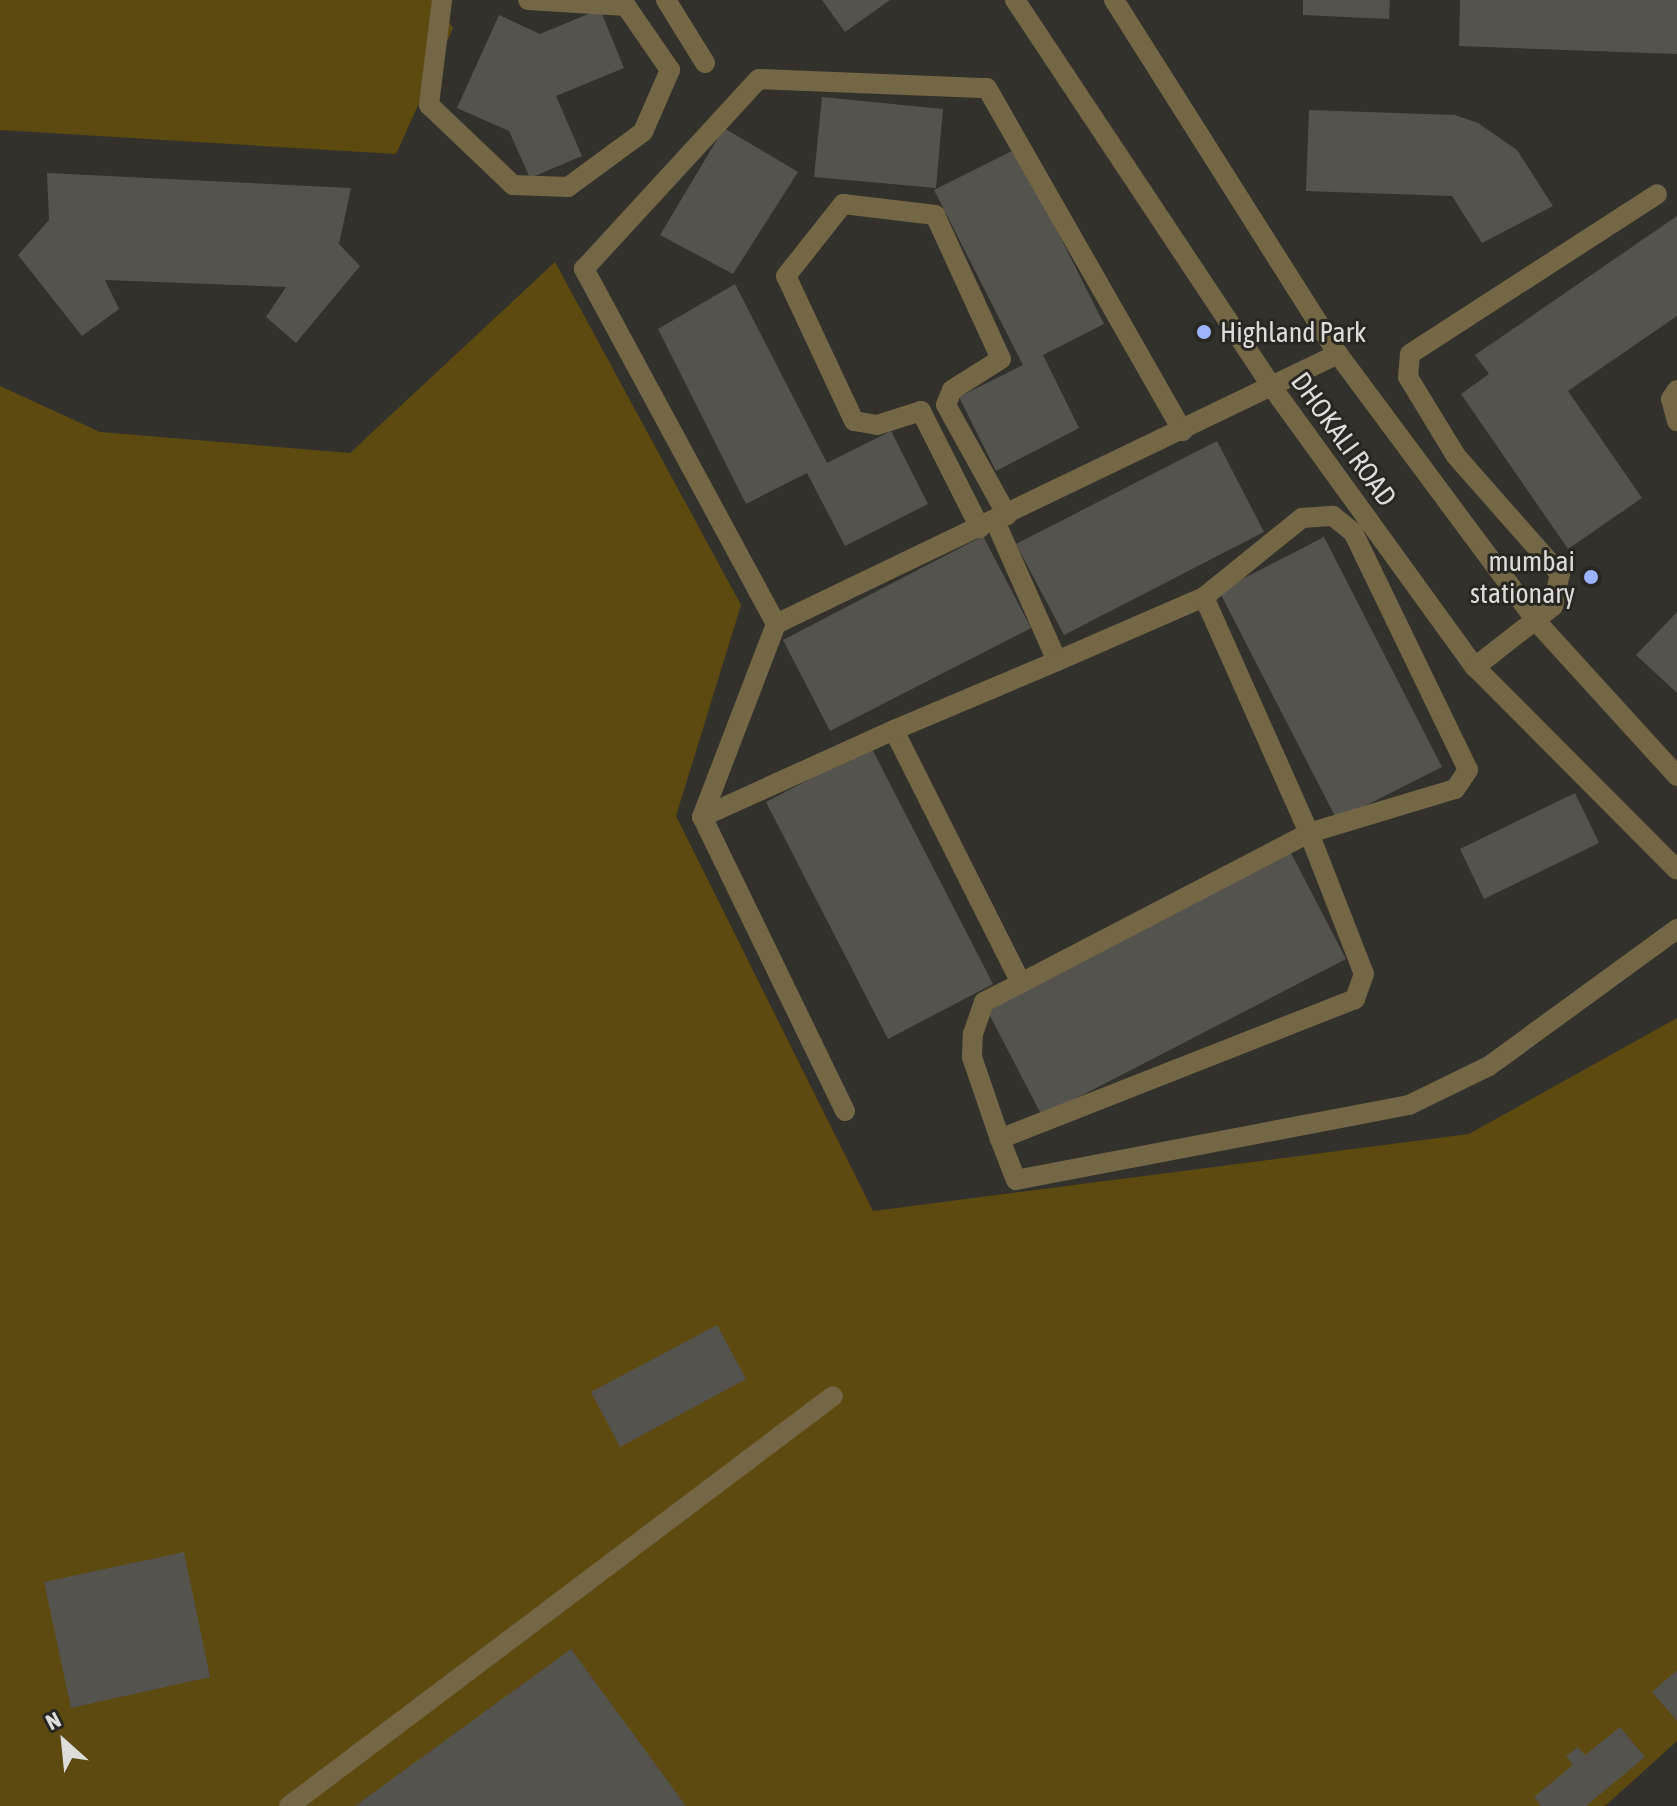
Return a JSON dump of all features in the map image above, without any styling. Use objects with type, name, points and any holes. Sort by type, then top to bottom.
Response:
[{"type":"street","points":[[442,0],[429,105],[513,185],[568,187],[643,132],[670,70],[626,6],[528,0]]},
{"type":"street","points":[[666,0],[705,63]]},
{"type":"street","name":"DHOKALI ROAD","points":[[1015,0],[1272,387],[1475,667],[1677,870]]},
{"type":"street","name":"DHOKALI ROAD","points":[[1114,0],[1338,354],[1536,621],[1677,776]]},
{"type":"street","points":[[776,624],[584,269],[759,79],[987,88],[1183,431]]},
{"type":"street","points":[[1475,667],[1553,606],[1560,574],[1456,456],[1408,377],[1410,354],[1657,194]]},
{"type":"street","points":[[994,521],[921,411],[877,425],[854,421],[786,276],[843,204],[935,215],[1001,359],[952,390],[946,405],[1057,661]]},
{"type":"street","points":[[845,1111],[702,817],[776,624],[1338,354]]},
{"type":"street","points":[[1677,390],[1671,399],[1677,421]]},
{"type":"street","points":[[702,817],[894,730],[1204,597],[1302,518],[1333,516],[1353,532],[1468,770],[1455,789],[1309,833],[984,1002],[973,1034],[972,1057],[1016,1180],[1409,1105],[1489,1066],[1677,929]]},
{"type":"street","points":[[1000,1139],[1355,999],[1364,974],[1309,833],[1204,597]]},
{"type":"street","points":[[894,730],[1021,983]]},
{"type":"street","points":[[289,1806],[833,1396]]},
{"type":"shaded area","points":[[0,0],[432,0],[453,28],[396,154],[0,130]]},
{"type":"shaded area","points":[[555,262],[741,605],[676,816],[873,1211],[1469,1134],[1677,1018],[1677,1741],[1605,1806],[0,1806],[0,386],[100,432],[350,453]]},
{"type":"building","points":[[822,0],[890,0],[845,32]]},
{"type":"building","points":[[1303,0],[1390,0],[1389,19],[1303,15]]},
{"type":"building","points":[[1460,0],[1677,0],[1677,54],[1459,46]]},
{"type":"building","points":[[600,9],[624,68],[556,96],[582,156],[530,178],[509,131],[457,108],[499,15],[540,34]]},
{"type":"building","points":[[822,97],[943,109],[936,188],[814,177]]},
{"type":"building","points":[[1309,110],[1455,115],[1478,123],[1517,150],[1553,206],[1482,243],[1452,196],[1306,191]]},
{"type":"building","points":[[724,128],[798,172],[733,274],[660,235]]},
{"type":"building","points":[[1016,149],[1104,324],[1043,355],[1079,428],[996,471],[959,397],[1023,365],[934,190]]},
{"type":"building","points":[[47,173],[351,188],[339,244],[360,266],[296,343],[266,317],[286,287],[105,280],[119,309],[82,336],[18,255],[49,220]]},
{"type":"building","points":[[1677,216],[1677,316],[1568,391],[1642,498],[1568,549],[1461,394],[1489,374],[1475,355]]},
{"type":"building","points":[[735,284],[827,463],[891,431],[928,504],[845,546],[807,473],[746,504],[658,329]]},
{"type":"building","points":[[1217,441],[1264,532],[1064,635],[1016,544]]},
{"type":"building","points":[[983,536],[1031,628],[830,731],[783,640]]},
{"type":"building","points":[[1324,537],[1442,767],[1337,820],[1219,591]]},
{"type":"building","points":[[1677,612],[1677,693],[1636,655]]},
{"type":"building","points":[[871,747],[993,984],[888,1039],[766,802]]},
{"type":"building","points":[[1575,793],[1599,843],[1484,899],[1460,849]]},
{"type":"building","points":[[1291,853],[1346,959],[1042,1116],[987,1010]]},
{"type":"building","points":[[717,1325],[746,1379],[620,1447],[591,1392]]},
{"type":"building","points":[[184,1552],[210,1677],[71,1708],[44,1582]]},
{"type":"building","points":[[571,1649],[686,1806],[355,1806]]},
{"type":"building","points":[[1677,1670],[1677,1721],[1652,1692]]},
{"type":"building","points":[[1620,1727],[1645,1757],[1586,1806],[1541,1806],[1534,1797],[1573,1765],[1566,1756],[1578,1747],[1585,1755]]},
{"type":"place","name":"Highland Park","points":[[1204,332]]},
{"type":"place","name":"mumbai stationary","points":[[1591,577]]}]
